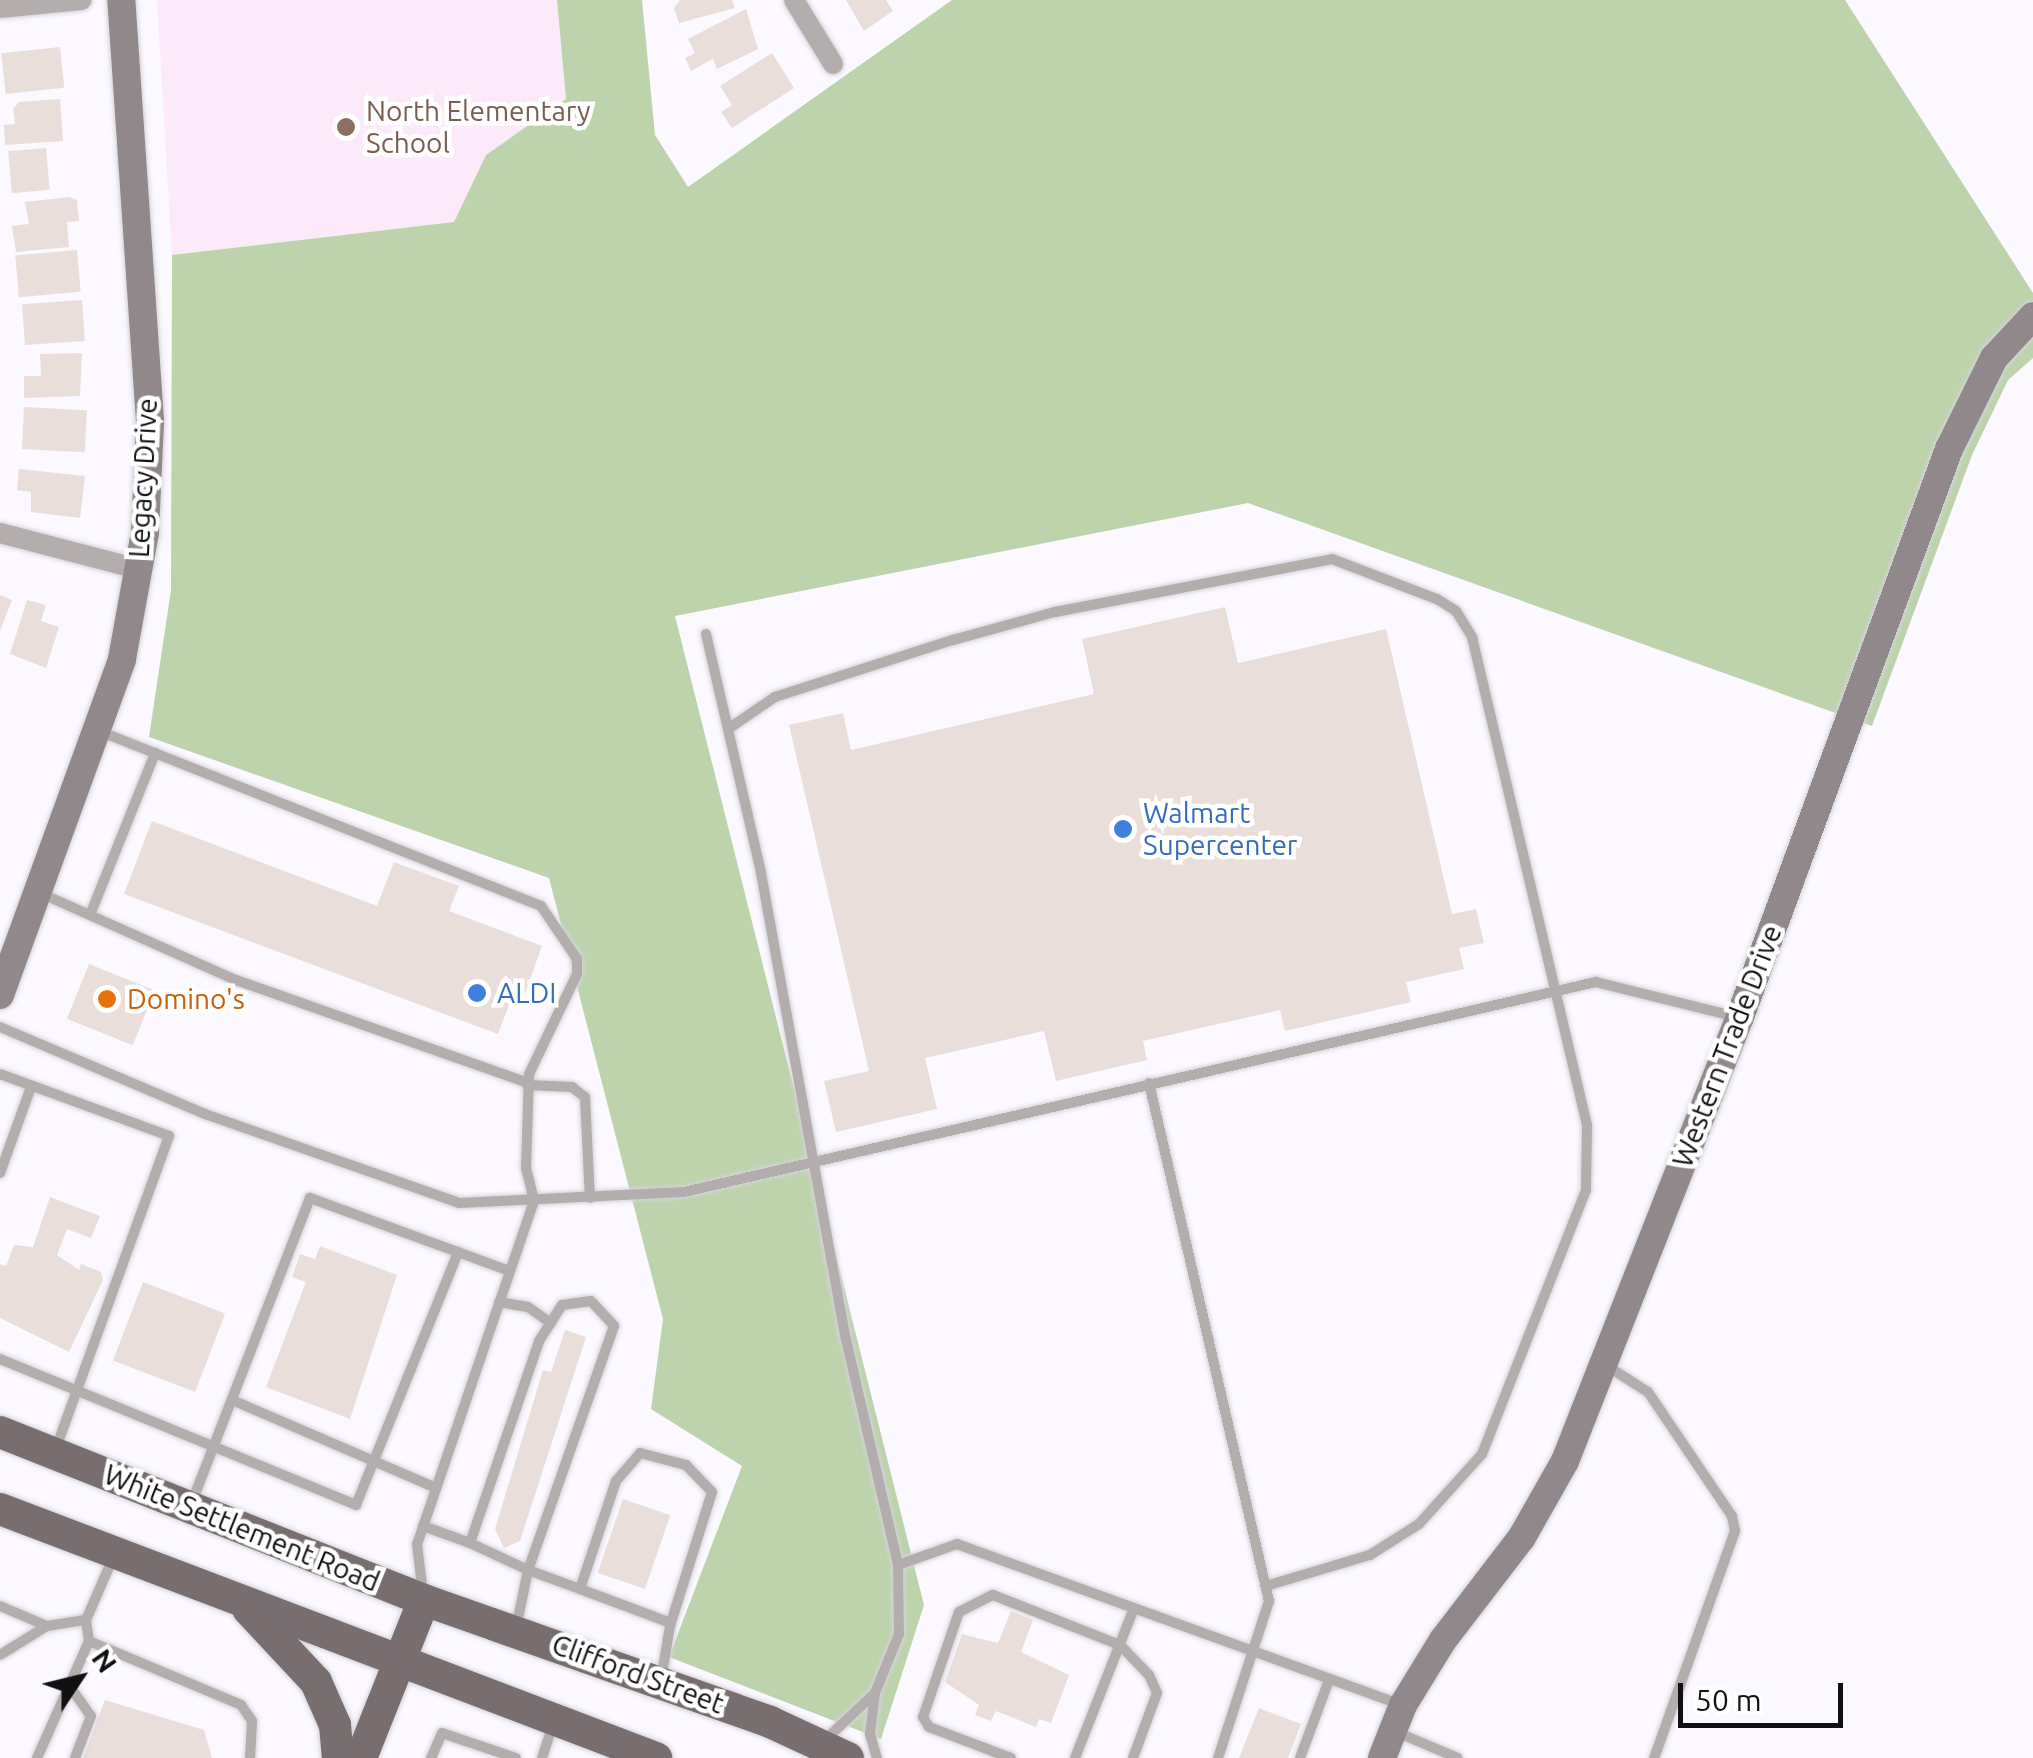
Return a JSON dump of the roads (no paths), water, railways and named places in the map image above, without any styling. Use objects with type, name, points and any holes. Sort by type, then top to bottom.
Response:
[{"type":"main road","name":"White Settlement Road","points":[[0,1432],[424,1600]]},
{"type":"main road","points":[[0,1509],[554,1720],[608,1750],[656,1758]]},
{"type":"main road","points":[[238,1599],[316,1682],[335,1725],[338,1758]]},
{"type":"main road","name":"Clifford Street","points":[[424,1600],[661,1681],[834,1751]]},
{"type":"main road","points":[[361,1758],[424,1600]]},
{"type":"street","points":[[0,8],[82,0]]},
{"type":"street","name":"Legacy Drive","points":[[0,994],[122,659],[138,570],[150,421],[121,0]]},
{"type":"street","points":[[794,0],[833,64]]},
{"type":"street","name":"Western Trade Drive","points":[[1382,1758],[1398,1718],[1543,1506],[1604,1363],[1740,1018],[1949,449],[1994,358],[2033,316]]},
{"type":"street","points":[[0,533],[138,570]]},
{"type":"lane","points":[[728,730],[776,696],[1056,612],[1332,559],[1368,570],[1456,611],[1472,637],[1588,1125],[1589,1168],[1482,1454],[1419,1524],[1370,1554],[1266,1586]]},
{"type":"lane","points":[[706,634],[815,1160],[846,1335],[898,1565],[899,1634],[874,1693],[834,1751]]},
{"type":"lane","points":[[96,730],[541,906],[570,939],[577,974],[528,1084],[526,1168],[534,1201],[417,1544],[424,1600]]},
{"type":"lane","points":[[90,915],[155,753]]},
{"type":"lane","points":[[37,892],[325,1014],[528,1084],[572,1086],[585,1097],[590,1198]]},
{"type":"lane","points":[[0,1027],[205,1114],[459,1203],[684,1192],[1596,982],[1740,1018]]},
{"type":"lane","points":[[0,1074],[170,1136],[54,1453]]},
{"type":"lane","points":[[1149,1083],[1269,1601],[1257,1653],[1218,1758]]},
{"type":"lane","points":[[0,1173],[30,1087]]},
{"type":"lane","points":[[190,1507],[310,1198],[510,1271]]},
{"type":"lane","points":[[0,1359],[356,1505],[458,1252]]},
{"type":"lane","points":[[470,1543],[551,1323],[562,1304],[591,1301],[614,1326],[528,1570],[516,1631]]},
{"type":"lane","points":[[499,1302],[528,1307],[551,1323]]},
{"type":"lane","points":[[1604,1363],[1648,1392],[1732,1516],[1735,1532],[1654,1758]]},
{"type":"lane","points":[[232,1400],[436,1488]]},
{"type":"lane","points":[[580,1589],[616,1481],[640,1453],[686,1465],[712,1492],[671,1623],[661,1681]]},
{"type":"lane","points":[[423,1526],[671,1623]]},
{"type":"lane","points":[[898,1565],[957,1544],[1330,1680],[1458,1758]]},
{"type":"lane","points":[[37,1758],[90,1641],[86,1620],[115,1553]]},
{"type":"lane","points":[[1011,1758],[930,1727],[924,1717],[959,1612],[993,1596],[1120,1645],[1157,1693],[1134,1758]]},
{"type":"lane","points":[[0,1606],[47,1626]]},
{"type":"lane","points":[[1076,1758],[1134,1608]]},
{"type":"lane","points":[[0,1655],[47,1626],[86,1620]]},
{"type":"lane","points":[[90,1641],[233,1700],[252,1722],[250,1758]]},
{"type":"lane","points":[[1300,1758],[1330,1680]]},
{"type":"lane","points":[[69,1686],[92,1716],[75,1758]]},
{"type":"lane","points":[[874,1693],[870,1734],[877,1758]]},
{"type":"lane","points":[[542,1758],[554,1720]]},
{"type":"lane","points":[[431,1758],[442,1734],[516,1758]]},
{"type":"place","name":"North Elementary School","points":[[346,127]]},
{"type":"place","name":"Walmart Supercenter","points":[[1123,829]]},
{"type":"place","name":"ALDI","points":[[477,993]]},
{"type":"place","name":"Domino's","points":[[107,999]]}]
